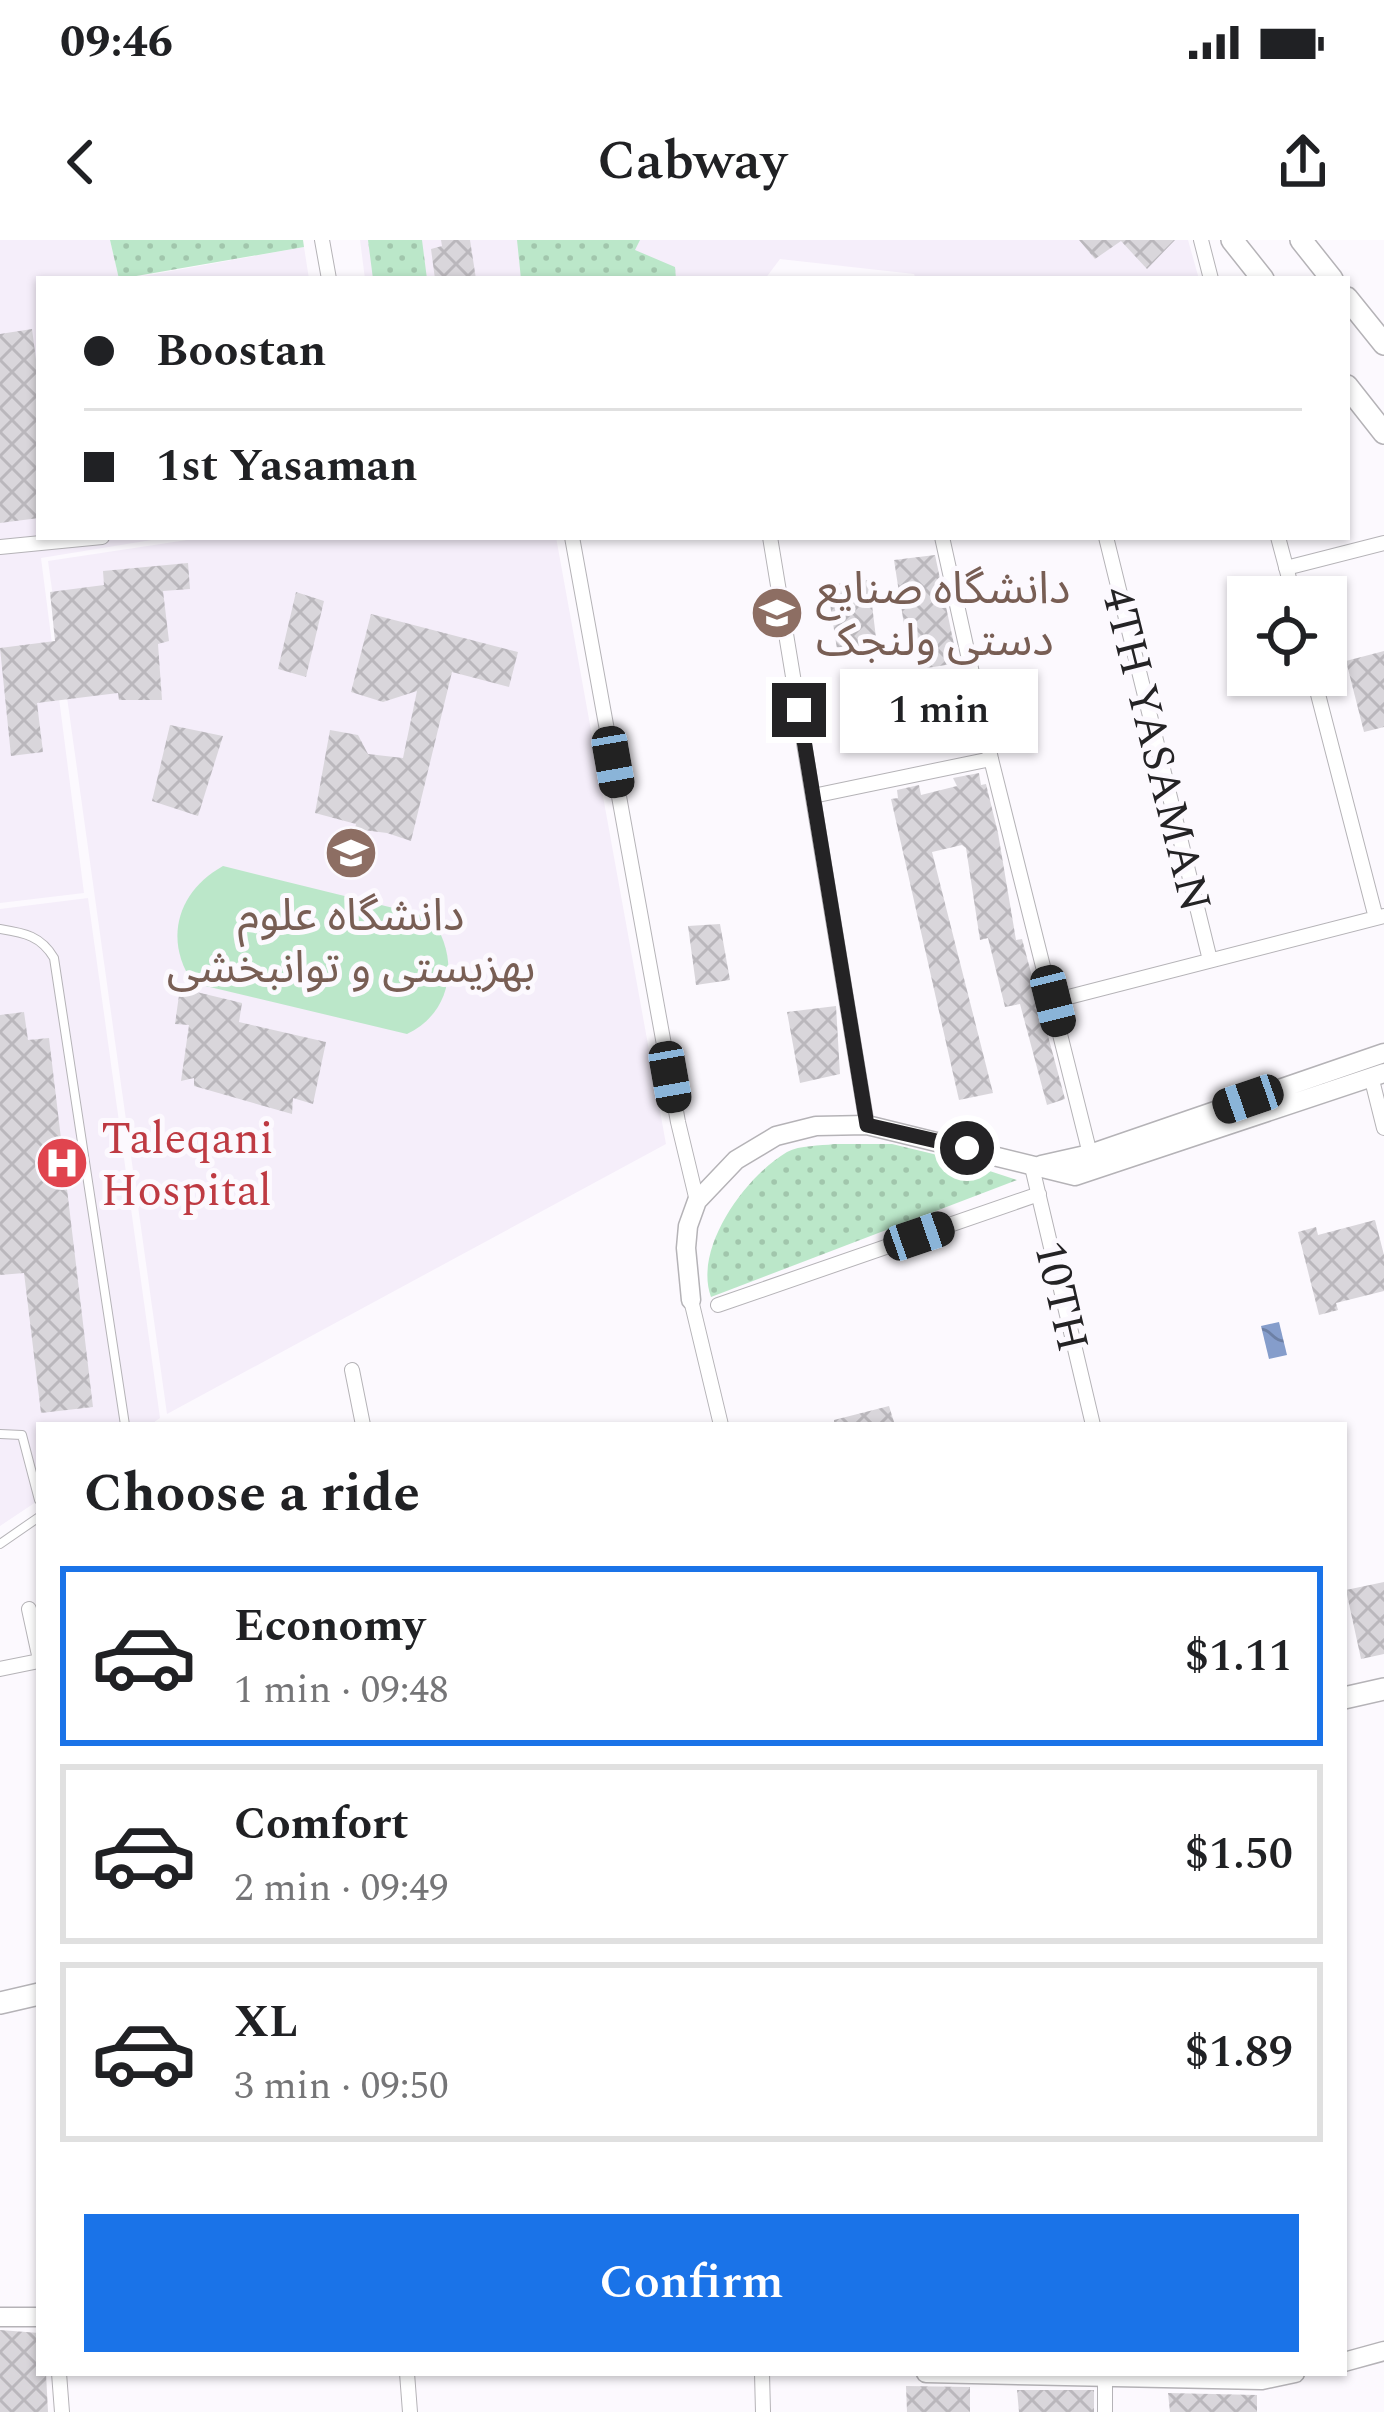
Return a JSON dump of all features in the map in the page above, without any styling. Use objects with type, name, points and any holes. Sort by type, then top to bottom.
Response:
[{"type":"main road","points":[[1232,240],[1261,276]]},
{"type":"main road","points":[[1301,240],[1330,276]]},
{"type":"main road","points":[[1350,302],[1384,344]]},
{"type":"main road","points":[[1350,390],[1384,433]]},
{"type":"main road","points":[[1347,1697],[1384,1689]]},
{"type":"main road","points":[[0,2003],[36,1995]]},
{"type":"street","points":[[322,240],[328,276]]},
{"type":"street","points":[[1202,240],[1210,276]]},
{"type":"street","points":[[0,547],[71,540]]},
{"type":"street","points":[[573,540],[678,1122],[697,1201]]},
{"type":"street","points":[[770,540],[867,1125]]},
{"type":"street","points":[[943,540],[991,759],[1093,1163]]},
{"type":"street","name":"4TH YASAMAN","points":[[1107,540],[1210,961]]},
{"type":"street","points":[[1279,540],[1288,576]]},
{"type":"street","points":[[1286,568],[1384,543]]},
{"type":"street","points":[[1053,1001],[1380,917],[1319,696]]},
{"type":"street","points":[[813,796],[991,759]]},
{"type":"street","points":[[721,1422],[692,1300],[688,1226],[697,1201],[736,1160],[776,1136],[816,1126],[867,1125],[1032,1167],[1093,1163],[1376,1065],[1384,1128]]},
{"type":"street","name":"10TH","points":[[1032,1167],[1092,1422]]},
{"type":"street","points":[[718,1305],[1039,1194]]},
{"type":"street","points":[[352,1370],[362,1422]]},
{"type":"street","points":[[29,1610],[36,1644]]},
{"type":"street","points":[[0,1670],[36,1659]]},
{"type":"street","points":[[0,2317],[36,2318]]},
{"type":"street","points":[[1347,2361],[1384,2351]]},
{"type":"street","points":[[59,2376],[62,2412]]},
{"type":"street","points":[[407,2376],[410,2412]]},
{"type":"street","points":[[762,2376],[763,2412]]},
{"type":"street","points":[[1043,2376],[1262,2380],[1281,2376]]},
{"type":"street","points":[[1105,2378],[1106,2412]]},
{"type":"lane","points":[[0,929],[28,933],[46,944],[54,958],[125,1422]]},
{"type":"lane","points":[[0,1434],[22,1435],[36,1489]]},
{"type":"lane","points":[[0,1544],[36,1519]]},
{"type":"shaded area","points":[[0,240],[110,240],[118,276],[36,276],[36,540],[152,540],[41,558],[84,893],[0,903]]},
{"type":"shaded area","points":[[360,240],[1188,240],[1198,276],[915,276],[780,259],[767,276],[365,276]]},
{"type":"shaded area","points":[[304,247],[309,276],[144,276]]},
{"type":"shaded area","name":"دانشگاه علوم بهزیستی و توانبخشی","points":[[187,540],[557,540],[666,1144],[167,1414],[48,561]]},
{"type":"shaded area","name":"Taleqani Hospital","points":[[88,898],[160,1418],[154,1422],[36,1422],[36,1502],[0,1526],[0,909]]},
{"type":"green space","points":[[110,240],[303,240],[304,247],[118,276]]},
{"type":"green space","points":[[368,240],[422,240],[427,276],[373,276]]},
{"type":"green space","points":[[517,240],[640,240],[635,250],[675,267],[676,276],[521,276]]},
{"type":"green space","points":[[223,866],[430,917],[446,948],[448,965],[443,997],[435,1012],[407,1034],[193,983],[179,950],[180,917],[195,889]]},
{"type":"green space","points":[[834,1144],[892,1144],[1017,1180],[711,1297],[707,1278],[716,1236],[740,1196],[787,1152]]},
{"type":"water","points":[[1279,1322],[1287,1355],[1269,1359],[1261,1326]]},
{"type":"building","points":[[441,240],[470,240],[476,276],[435,276],[431,249],[442,246]]},
{"type":"building","points":[[1079,240],[1175,240],[1147,269],[1121,241],[1095,259]]},
{"type":"building","points":[[32,329],[36,518],[0,523],[0,334]]},
{"type":"building","points":[[935,555],[958,663],[927,668],[925,643],[907,644],[894,560]]},
{"type":"building","points":[[188,563],[190,589],[163,591],[169,641],[158,644],[162,700],[119,700],[118,693],[37,703],[43,752],[11,756],[0,648],[55,641],[50,592],[104,585],[103,571]]},
{"type":"building","points":[[869,580],[877,646],[837,649],[827,585]]},
{"type":"building","points":[[296,592],[324,601],[306,677],[278,669]]},
{"type":"building","points":[[371,614],[518,652],[509,687],[452,672],[411,841],[355,829],[356,824],[315,813],[330,730],[358,735],[368,754],[403,758],[417,691],[383,702],[351,692]]},
{"type":"building","points":[[1384,651],[1384,727],[1364,732],[1347,661]]},
{"type":"building","points":[[885,669],[897,738],[855,740],[845,674]]},
{"type":"building","points":[[170,725],[223,736],[198,816],[152,801]]},
{"type":"building","points":[[979,773],[998,833],[1016,940],[1022,939],[1065,1099],[1047,1105],[1020,1004],[1005,1007],[988,938],[980,940],[962,845],[932,852],[993,1093],[959,1100],[891,799],[898,798],[897,790],[919,785],[921,795],[957,786],[953,778]]},
{"type":"building","points":[[720,924],[730,980],[696,985],[688,926]]},
{"type":"building","points":[[180,988],[242,1003],[239,1022],[326,1042],[313,1104],[293,1098],[292,1114],[194,1086],[194,1078],[181,1081],[189,1025],[175,1024]]},
{"type":"building","points":[[836,1006],[840,1074],[800,1083],[787,1012]]},
{"type":"building","points":[[24,1012],[28,1040],[49,1038],[93,1407],[41,1413],[24,1273],[0,1275],[0,1015]]},
{"type":"building","points":[[1375,1220],[1384,1255],[1384,1291],[1336,1303],[1338,1310],[1319,1315],[1298,1232],[1316,1227],[1318,1235]]},
{"type":"building","points":[[889,1406],[894,1422],[834,1422]]},
{"type":"building","points":[[1384,1582],[1384,1654],[1361,1659],[1347,1590]]},
{"type":"building","points":[[0,2330],[36,2333],[36,2376],[46,2376],[48,2412],[0,2412]]},
{"type":"building","points":[[906,2386],[970,2387],[970,2412],[907,2412]]},
{"type":"building","points":[[1017,2390],[1094,2390],[1094,2412],[1019,2412]]},
{"type":"building","points":[[1168,2393],[1257,2395],[1257,2412],[1170,2412]]},
{"type":"place","name":"دانشگاه صنایع دستى ولنجک","points":[[777,613]]},
{"type":"place","name":"دانشگاه علوم بهزیستی و توانبخشی","points":[[351,853]]},
{"type":"place","name":"Taleqani Hospital","points":[[62,1163]]},
{"type":"route","points":[[799,710],[867,1125],[967,1148]]}]
